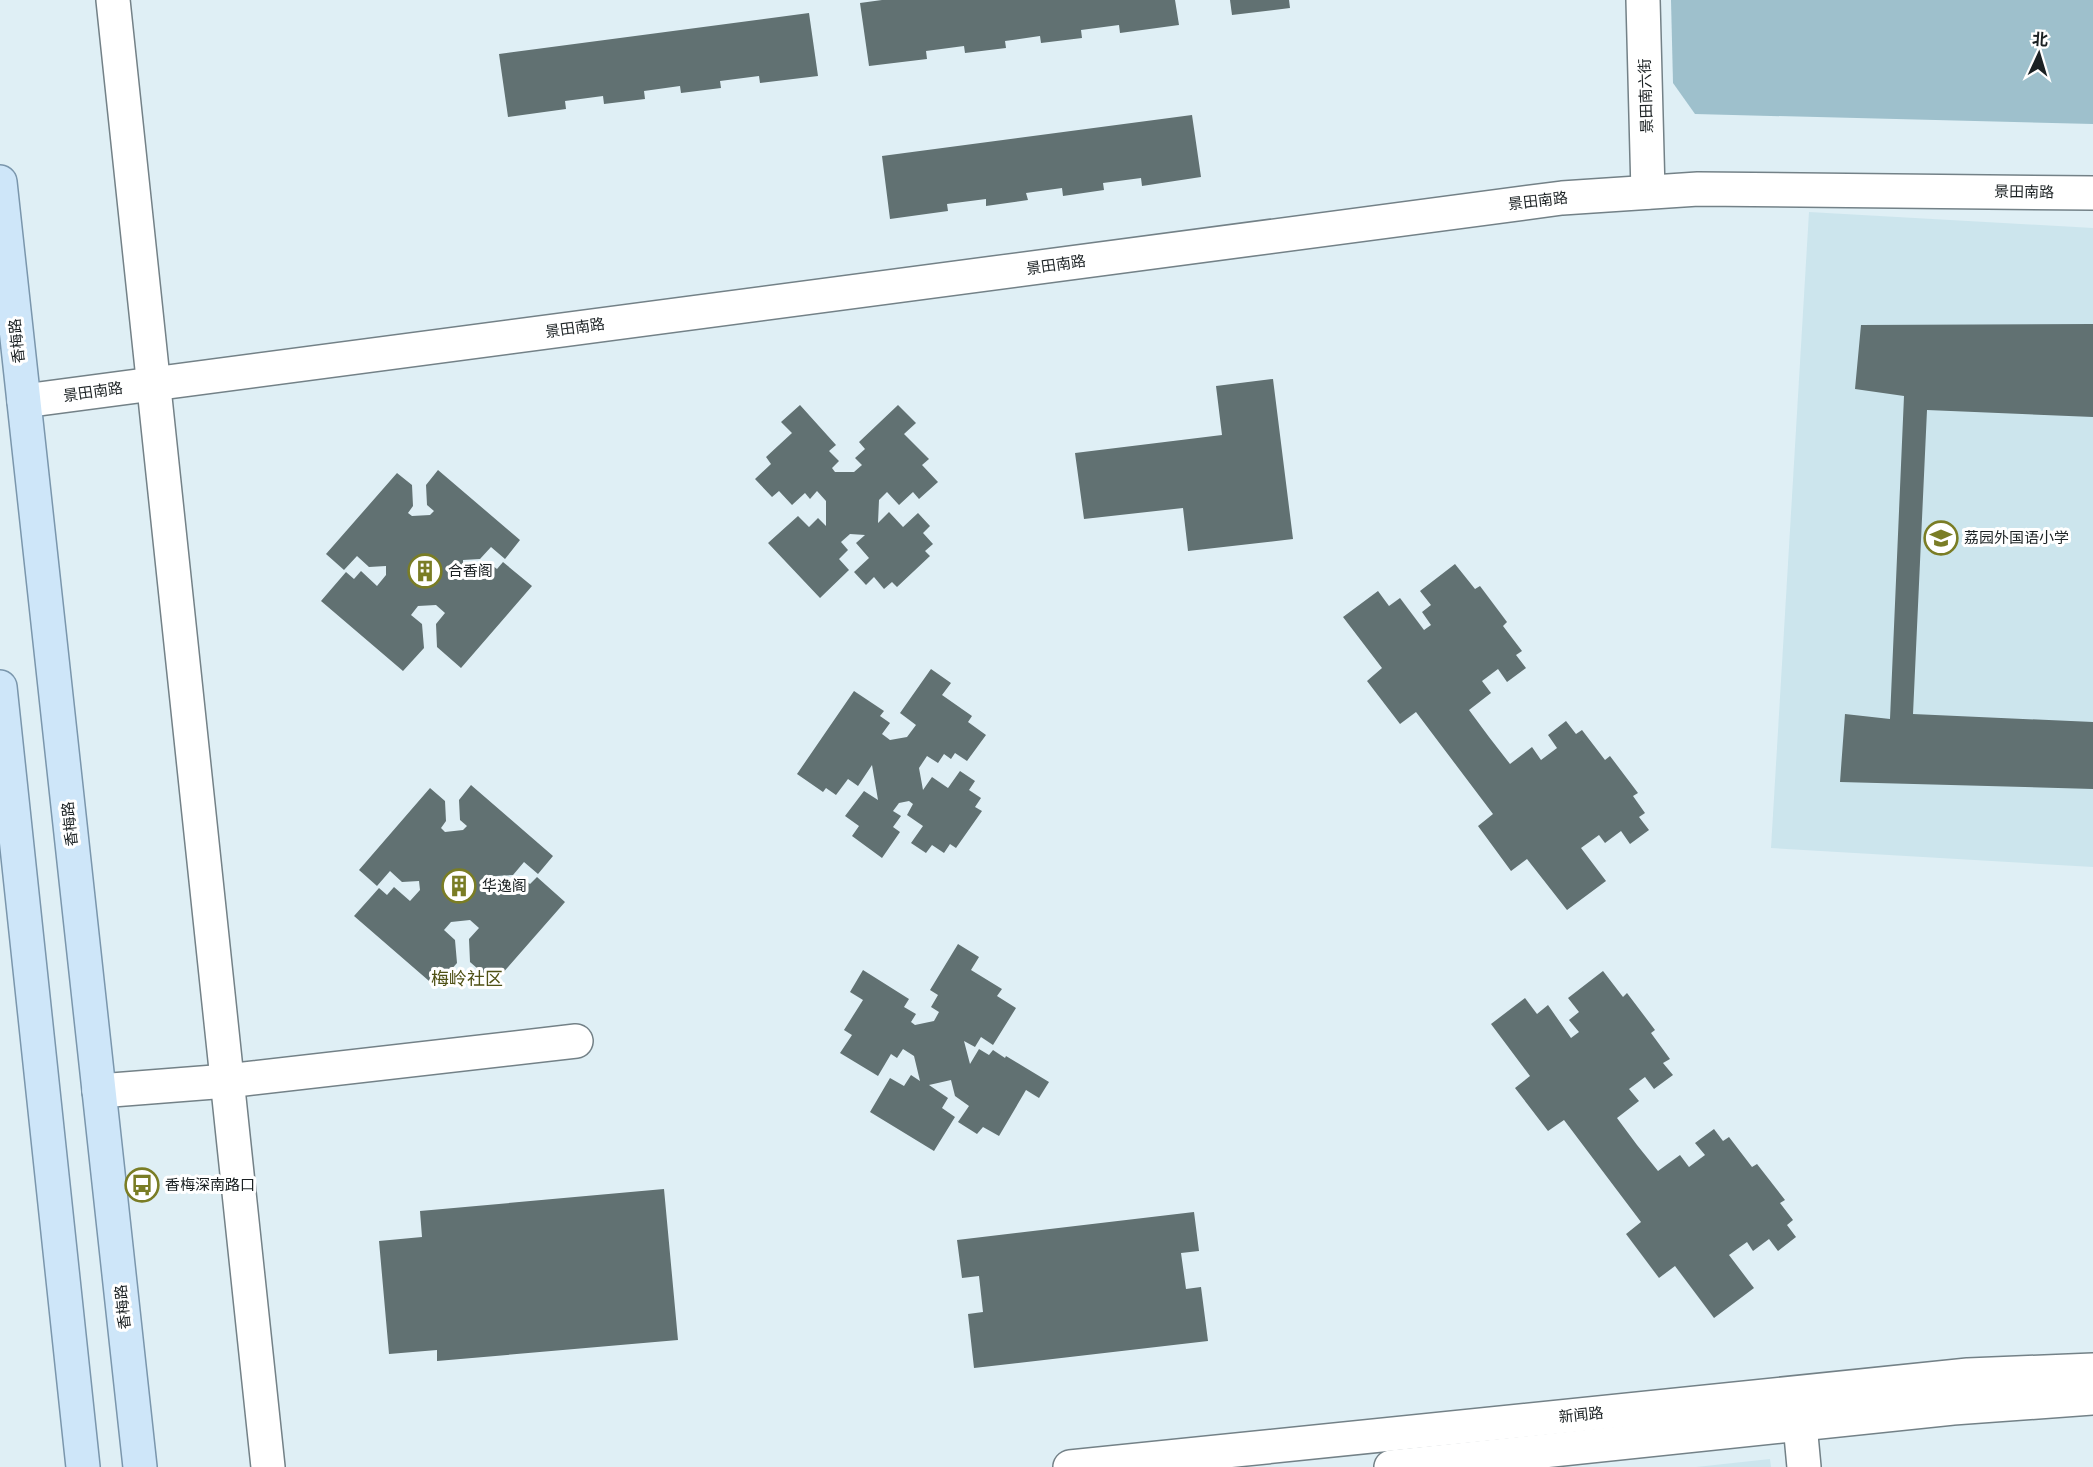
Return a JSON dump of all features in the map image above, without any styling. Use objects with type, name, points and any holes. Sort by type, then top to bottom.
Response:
[{"type":"main road","name":"香梅路","points":[[0,182],[140,1467]]},
{"type":"main road","points":[[0,687],[83,1467]]},
{"type":"street","points":[[113,0],[268,1467]]},
{"type":"street","name":"景田南六街","points":[[1643,0],[1648,192]]},
{"type":"street","name":"景田南路","points":[[24,401],[1550,199],[1698,189],[2093,193]]},
{"type":"street","points":[[99,1090],[227,1081],[576,1041]]},
{"type":"street","name":"新闻路","points":[[1070,1467],[1968,1375],[2093,1370]]},
{"type":"street","points":[[1797,1393],[1804,1467]]},
{"type":"street","points":[[1391,1467],[1953,1408],[2093,1398]]},
{"type":"shaded area","points":[[1671,0],[2093,0],[2093,124],[1695,114],[1673,83]]},
{"type":"shaded area","name":"荔园外国语小学","points":[[1809,212],[2093,228],[2093,867],[1771,848]]},
{"type":"shaded area","points":[[1770,1459],[1771,1467],[1696,1467]]},
{"type":"building","points":[[882,0],[1175,0],[1179,25],[1120,33],[1119,25],[1081,30],[1082,38],[1041,43],[1040,36],[1005,41],[1006,48],[965,53],[964,46],[926,51],[927,59],[869,66],[860,3]]},
{"type":"building","points":[[1230,0],[1289,0],[1290,8],[1232,15]]},
{"type":"building","points":[[809,13],[818,76],[760,83],[759,76],[720,81],[721,88],[681,93],[680,86],[644,91],[645,99],[604,104],[603,96],[565,101],[566,109],[508,117],[499,54]]},
{"type":"building","points":[[1192,115],[1201,177],[1142,186],[1141,178],[1103,183],[1104,190],[1063,196],[1062,188],[1026,193],[1028,200],[986,206],[986,199],[947,204],[948,211],[890,219],[882,156]]},
{"type":"building","points":[[2093,324],[2093,417],[1927,410],[1913,714],[2093,722],[2093,789],[1840,782],[1845,714],[1890,719],[1904,396],[1855,389],[1861,325]]},
{"type":"building","points":[[1273,379],[1293,539],[1188,551],[1183,508],[1084,519],[1075,453],[1222,435],[1216,386]]},
{"type":"building","points":[[800,405],[836,445],[829,451],[839,461],[832,468],[835,472],[854,472],[862,465],[855,458],[865,449],[859,442],[898,405],[916,423],[904,434],[929,459],[922,465],[938,482],[919,499],[913,492],[899,505],[887,492],[879,500],[878,523],[889,512],[903,527],[918,513],[930,526],[923,533],[933,544],[925,551],[930,556],[897,587],[892,582],[884,589],[874,577],[866,585],[854,572],[869,558],[856,543],[865,535],[850,534],[841,542],[848,550],[839,559],[849,570],[820,598],[768,543],[798,516],[809,527],[818,518],[826,526],[826,501],[817,491],[810,499],[805,493],[792,505],[779,491],[772,497],[755,479],[771,464],[766,457],[792,433],[781,422]]},
{"type":"building","name":"合香阁","points":[[438,470],[520,540],[505,559],[491,547],[480,559],[463,560],[463,570],[475,579],[489,563],[497,569],[503,562],[532,586],[461,668],[437,647],[436,624],[445,613],[436,605],[418,606],[411,615],[422,624],[424,648],[403,671],[321,601],[346,572],[354,579],[361,571],[377,586],[386,575],[386,566],[369,567],[357,556],[344,570],[326,554],[397,473],[412,485],[413,506],[408,513],[412,516],[430,515],[434,511],[427,505],[426,485]]},
{"type":"building","points":[[1455,564],[1475,589],[1480,586],[1507,622],[1503,626],[1522,651],[1516,655],[1526,668],[1507,682],[1498,669],[1482,681],[1491,693],[1469,710],[1489,737],[1510,764],[1532,747],[1541,760],[1557,748],[1548,735],[1566,721],[1576,734],[1582,730],[1605,760],[1610,756],[1638,793],[1633,796],[1645,813],[1639,817],[1649,830],[1630,844],[1621,831],[1605,843],[1599,835],[1581,848],[1606,881],[1567,910],[1527,859],[1511,871],[1478,826],[1493,814],[1416,712],[1400,724],[1367,681],[1382,668],[1343,617],[1378,591],[1389,606],[1400,598],[1424,630],[1431,625],[1422,612],[1431,605],[1420,591]]},
{"type":"building","points":[[931,669],[951,683],[942,695],[972,716],[968,722],[986,735],[967,761],[955,753],[951,759],[944,754],[938,763],[927,756],[919,768],[923,790],[932,777],[948,788],[960,771],[975,781],[969,790],[981,798],[975,807],[982,811],[956,848],[950,844],[944,853],[932,845],[926,853],[911,843],[923,826],[907,815],[913,804],[909,801],[899,803],[893,811],[901,816],[893,827],[900,832],[882,858],[852,836],[859,826],[845,816],[864,791],[878,800],[872,765],[858,786],[848,779],[836,795],[826,788],[823,792],[797,774],[854,691],[884,711],[880,716],[890,723],[882,734],[890,740],[907,737],[916,725],[900,713]]},
{"type":"building","name":"华逸阁","points":[[471,785],[553,856],[538,874],[524,862],[513,875],[496,876],[497,885],[508,894],[522,878],[530,884],[537,877],[565,902],[494,983],[470,962],[469,939],[479,928],[470,920],[451,922],[444,930],[455,940],[457,963],[436,987],[354,916],[379,888],[387,895],[394,887],[410,901],[420,890],[419,881],[402,882],[390,871],[377,886],[359,870],[430,788],[445,801],[446,821],[441,828],[445,832],[463,830],[467,826],[460,820],[459,800]]},
{"type":"building","points":[[958,944],[979,957],[971,970],[1002,989],[997,996],[1016,1008],[993,1045],[981,1037],[975,1047],[964,1041],[970,1064],[979,1049],[989,1055],[993,1050],[1049,1082],[1039,1098],[1026,1090],[999,1136],[983,1127],[977,1134],[958,1122],[969,1106],[955,1096],[951,1080],[929,1085],[948,1098],[942,1108],[955,1117],[934,1151],[870,1112],[890,1078],[904,1086],[911,1075],[920,1081],[914,1056],[903,1049],[897,1058],[891,1054],[878,1076],[840,1053],[852,1035],[844,1030],[863,1000],[850,992],[863,970],[909,999],[904,1007],[916,1014],[911,1022],[915,1025],[934,1021],[939,1012],[931,1007],[938,995],[930,990]]},
{"type":"building","points":[[1603,971],[1623,997],[1627,993],[1655,1030],[1651,1033],[1670,1059],[1663,1063],[1673,1075],[1654,1089],[1645,1077],[1629,1089],[1639,1101],[1617,1118],[1637,1145],[1658,1171],[1680,1155],[1689,1167],[1705,1155],[1695,1143],[1714,1129],[1723,1141],[1729,1137],[1752,1167],[1757,1164],[1785,1200],[1780,1203],[1793,1220],[1787,1225],[1796,1237],[1778,1251],[1769,1239],[1753,1251],[1747,1242],[1729,1255],[1754,1288],[1714,1318],[1675,1266],[1659,1278],[1626,1234],[1641,1222],[1564,1120],[1548,1131],[1515,1088],[1530,1076],[1491,1024],[1525,998],[1537,1014],[1548,1005],[1571,1038],[1579,1032],[1569,1020],[1579,1012],[1568,998]]},
{"type":"building","points":[[664,1189],[678,1340],[437,1361],[437,1350],[389,1354],[379,1241],[422,1237],[420,1211]]},
{"type":"building","points":[[1194,1212],[1199,1251],[1181,1253],[1186,1289],[1201,1287],[1208,1341],[974,1368],[968,1314],[983,1312],[979,1276],[962,1278],[957,1240]]},
{"type":"place","name":"荔园外国语小学","points":[[1941,538]]},
{"type":"place","name":"合香阁","points":[[425,571]]},
{"type":"place","name":"华逸阁","points":[[459,886]]},
{"type":"place","name":"香梅深南路口","points":[[142,1185]]},
{"type":"district","name":"梅岭社区","points":[[467,979]]}]
